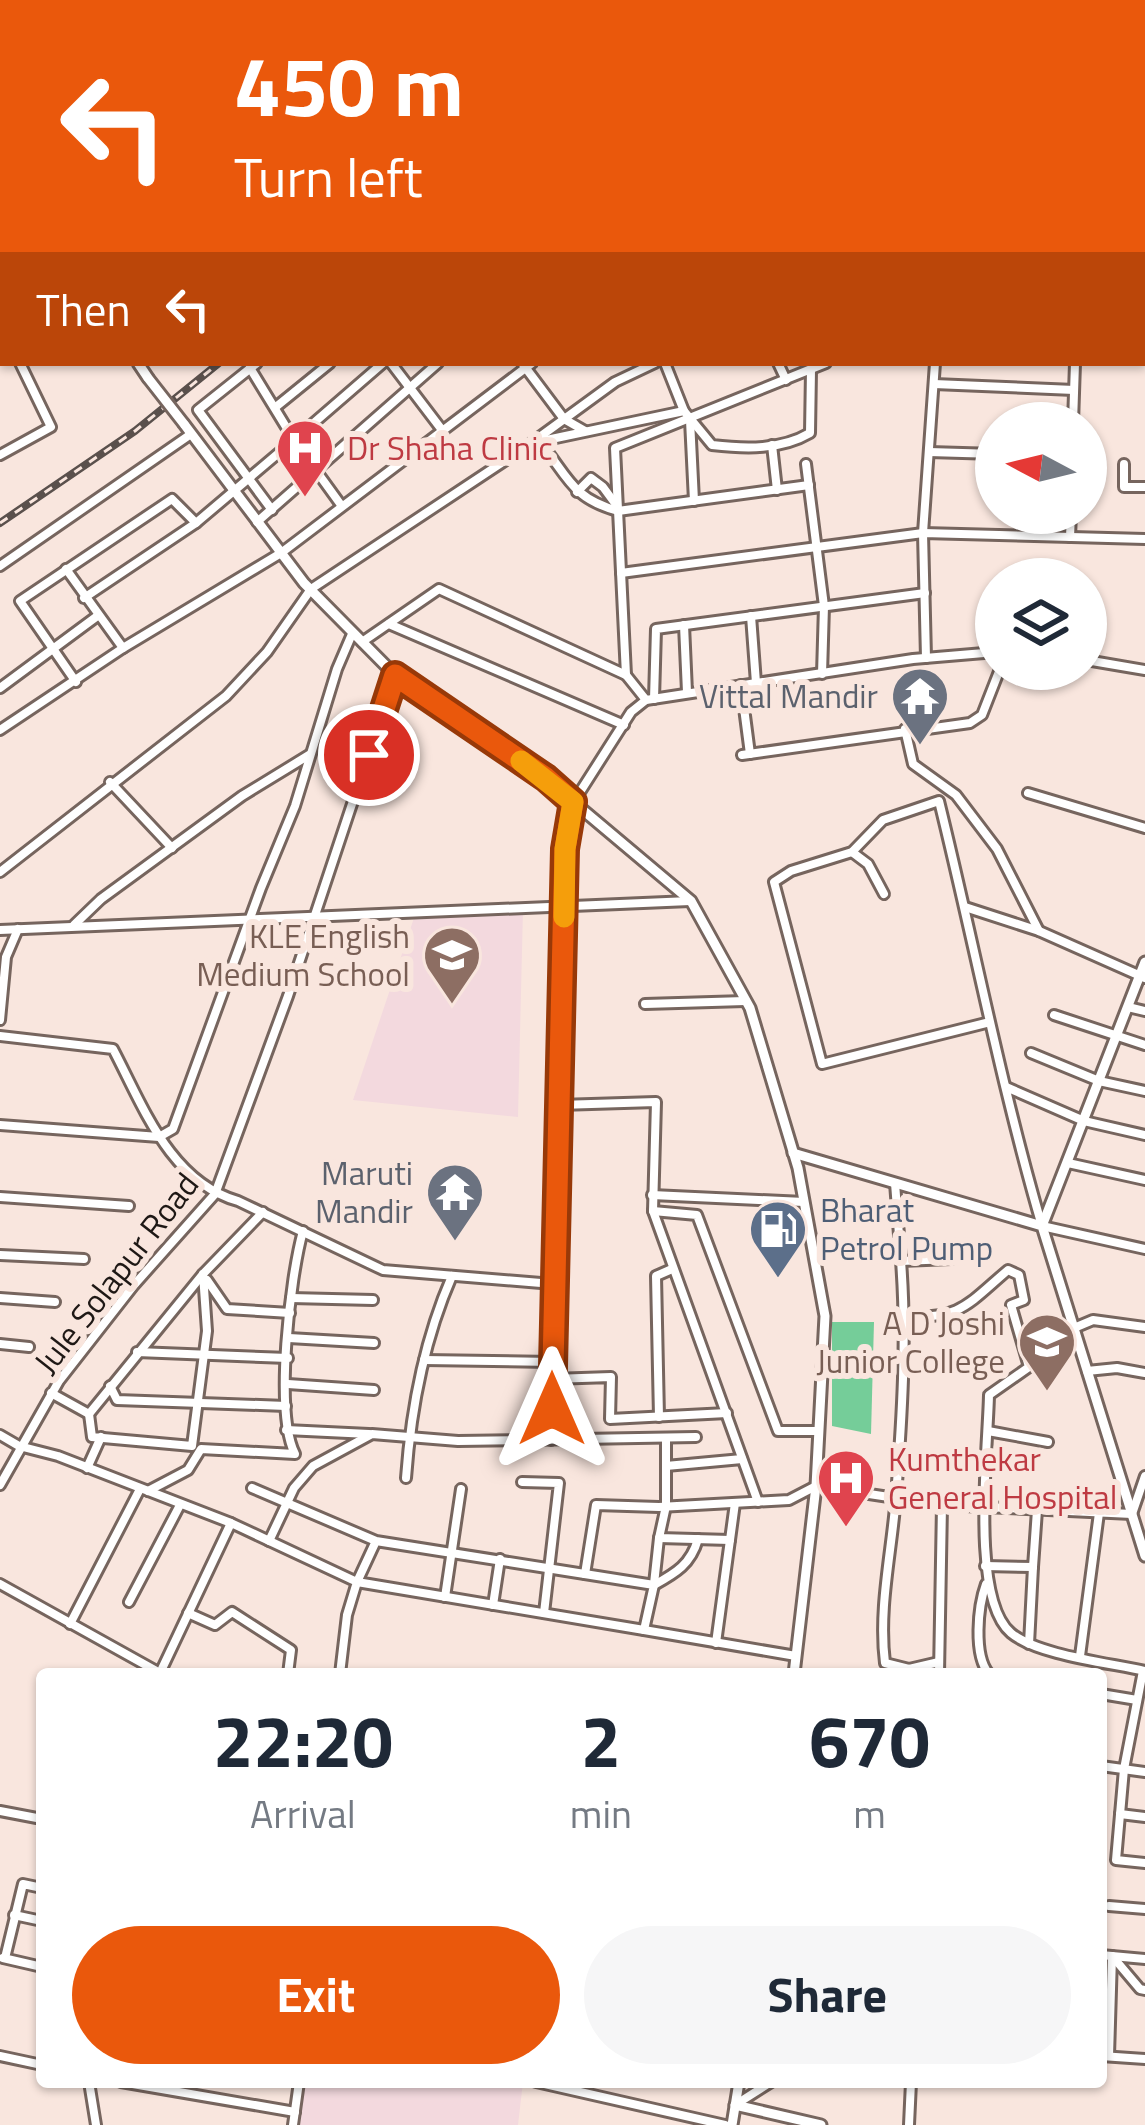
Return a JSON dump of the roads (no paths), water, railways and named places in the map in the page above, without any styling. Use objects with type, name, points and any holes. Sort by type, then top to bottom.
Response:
[{"type":"street","points":[[0,455],[51,427],[21,366]]},
{"type":"street","points":[[140,366],[281,553],[352,634],[395,675],[546,778],[692,901],[745,1001],[793,1153],[825,1316],[816,1486],[795,1668]]},
{"type":"street","points":[[272,510],[197,410],[254,366],[294,440],[341,505]]},
{"type":"street","points":[[277,406],[325,366]]},
{"type":"street","points":[[84,598],[196,524],[383,366]]},
{"type":"street","points":[[390,366],[442,430]]},
{"type":"street","points":[[257,522],[434,366]]},
{"type":"street","points":[[0,730],[123,648],[281,553],[525,366]]},
{"type":"street","points":[[527,366],[564,419],[587,432]]},
{"type":"street","points":[[0,872],[226,696],[267,652],[311,589],[535,443],[615,382],[650,366]]},
{"type":"street","points":[[666,366],[687,415],[712,445],[744,449],[794,442],[810,433],[811,370]]},
{"type":"street","points":[[779,366],[786,380]]},
{"type":"street","points":[[626,675],[615,448],[687,415],[820,366]]},
{"type":"street","points":[[926,658],[923,533],[935,366]]},
{"type":"street","points":[[1074,402],[1075,366]]},
{"type":"street","points":[[934,384],[1074,390]]},
{"type":"street","points":[[535,443],[687,415]]},
{"type":"street","points":[[687,415],[694,501]]},
{"type":"street","points":[[0,566],[187,429]]},
{"type":"street","points":[[535,443],[592,504],[618,509],[809,485]]},
{"type":"street","points":[[772,445],[777,490]]},
{"type":"street","points":[[929,452],[975,453]]},
{"type":"street","points":[[806,464],[824,606],[822,674]]},
{"type":"street","points":[[1124,464],[1124,488],[1145,487]]},
{"type":"street","points":[[577,492],[591,478],[618,509]]},
{"type":"street","points":[[76,682],[20,601],[172,499],[196,524]]},
{"type":"street","points":[[621,573],[923,533],[1145,539]]},
{"type":"street","points":[[66,569],[123,648]]},
{"type":"street","points":[[361,643],[439,589],[626,675],[650,699]]},
{"type":"street","points":[[650,699],[656,628],[925,593]]},
{"type":"street","points":[[0,688],[96,616]]},
{"type":"street","points":[[751,616],[756,682]]},
{"type":"street","points":[[387,624],[624,725]]},
{"type":"street","points":[[685,625],[687,692]]},
{"type":"street","points":[[0,1125],[158,1137],[173,1129],[295,806],[352,634]]},
{"type":"street","points":[[551,1440],[565,849],[573,802],[631,712],[650,699],[975,654]]},
{"type":"street","points":[[1107,664],[1145,670]]},
{"type":"street","name":"Jule Solapur Road","points":[[0,1485],[51,1393],[214,1194],[316,915],[395,675]]},
{"type":"street","points":[[742,685],[746,754],[970,723],[982,715],[992,690]]},
{"type":"street","points":[[905,729],[913,764],[956,795],[997,849],[1039,931]]},
{"type":"street","points":[[72,926],[100,899],[242,796],[310,754]]},
{"type":"street","points":[[110,782],[172,848]]},
{"type":"street","points":[[1028,793],[1145,828]]},
{"type":"street","points":[[990,1022],[822,1064],[774,882],[852,852],[883,820],[940,801],[1042,1226],[1145,1556]]},
{"type":"street","points":[[852,852],[868,864],[884,894]]},
{"type":"street","points":[[0,930],[692,901]]},
{"type":"street","points":[[965,907],[1039,931],[1142,977]]},
{"type":"street","points":[[0,1020],[7,956],[19,929]]},
{"type":"street","points":[[1042,1226],[1145,962]]},
{"type":"street","points":[[645,1004],[745,1001]]},
{"type":"street","points":[[1128,1007],[1145,1011]]},
{"type":"street","points":[[1054,1015],[1145,1046]]},
{"type":"street","points":[[0,1036],[113,1048],[158,1137],[214,1194],[263,1212],[383,1270],[553,1284]]},
{"type":"street","points":[[1030,1053],[1099,1081],[1145,1091]]},
{"type":"street","points":[[1006,1087],[1084,1121],[1145,1135]]},
{"type":"street","points":[[559,1105],[656,1102],[653,1211],[758,1502]]},
{"type":"street","points":[[793,1153],[1042,1226],[1145,1246]]},
{"type":"street","points":[[1067,1163],[1145,1180]]},
{"type":"street","points":[[895,1183],[905,1316],[896,1496],[881,1635],[885,1664],[901,1668]]},
{"type":"street","points":[[652,1195],[804,1202]]},
{"type":"street","points":[[0,1197],[129,1205]]},
{"type":"street","points":[[653,1211],[697,1215],[778,1431],[819,1431]]},
{"type":"street","points":[[203,1274],[208,1311],[192,1446],[92,1437],[89,1414],[110,1386],[203,1274],[263,1212]]},
{"type":"street","points":[[70,1624],[143,1491],[188,1470],[201,1449],[295,1454],[286,1430],[286,1406],[292,1273],[303,1232]]},
{"type":"street","points":[[0,1255],[84,1259]]},
{"type":"street","points":[[901,1261],[951,1259]]},
{"type":"street","points":[[658,1417],[656,1276],[671,1269]]},
{"type":"street","points":[[905,1316],[941,1318],[964,1307],[1008,1270],[1019,1275],[1024,1300],[1011,1305],[1029,1366],[989,1395],[985,1566],[993,1605],[1007,1631],[1029,1644],[1144,1671],[1124,1769],[1116,1860],[1145,1863]]},
{"type":"street","points":[[203,1274],[227,1310],[290,1312]]},
{"type":"street","points":[[406,1478],[430,1327],[452,1276]]},
{"type":"street","points":[[0,1298],[55,1302]]},
{"type":"street","points":[[291,1298],[373,1300]]},
{"type":"street","points":[[1074,1328],[1093,1320],[1145,1327]]},
{"type":"street","points":[[289,1338],[374,1343]]},
{"type":"street","points":[[0,1344],[29,1347]]},
{"type":"street","points":[[137,1352],[288,1358]]},
{"type":"street","points":[[424,1360],[552,1362]]},
{"type":"street","points":[[1087,1371],[1145,1373]]},
{"type":"street","points":[[552,1378],[611,1377],[610,1419],[727,1413]]},
{"type":"street","points":[[287,1384],[374,1390]]},
{"type":"street","points":[[110,1386],[117,1400],[286,1406]]},
{"type":"street","points":[[51,1393],[89,1414]]},
{"type":"street","points":[[286,1430],[409,1439],[696,1437]]},
{"type":"street","points":[[988,1431],[1048,1442]]},
{"type":"street","points":[[269,1541],[294,1488],[314,1466],[372,1434]]},
{"type":"street","points":[[0,1435],[231,1523],[357,1582],[796,1656]]},
{"type":"street","points":[[87,1468],[101,1437]]},
{"type":"street","points":[[644,1630],[666,1506],[666,1438]]},
{"type":"street","points":[[666,1466],[743,1459]]},
{"type":"street","points":[[1132,1514],[1141,1502],[1145,1476]]},
{"type":"street","points":[[522,1481],[559,1484],[544,1613]]},
{"type":"street","points":[[585,1574],[596,1505],[758,1502],[789,1499],[816,1486],[942,1505],[1132,1514]]},
{"type":"street","points":[[252,1488],[376,1540],[654,1586],[681,1570],[698,1539]]},
{"type":"street","points":[[446,1597],[461,1489]]},
{"type":"street","points":[[716,1642],[735,1503]]},
{"type":"street","points":[[129,1602],[180,1504]]},
{"type":"street","points":[[939,1668],[942,1505]]},
{"type":"street","points":[[1029,1644],[1037,1510]]},
{"type":"street","points":[[1080,1656],[1100,1513]]},
{"type":"street","points":[[162,1668],[231,1523]]},
{"type":"street","points":[[659,1538],[730,1540]]},
{"type":"street","points":[[341,1668],[347,1615],[376,1540]]},
{"type":"street","points":[[494,1605],[500,1559]]},
{"type":"street","points":[[985,1566],[1033,1567]]},
{"type":"street","points":[[984,1668],[981,1598],[988,1580]]},
{"type":"street","points":[[0,1584],[151,1668]]},
{"type":"street","points":[[188,1613],[214,1625],[232,1612],[291,1650],[289,1668]]},
{"type":"street","points":[[916,1668],[939,1662]]},
{"type":"street","points":[[1107,1695],[1137,1700]]},
{"type":"street","points":[[1107,1767],[1145,1772]]},
{"type":"street","points":[[0,1811],[36,1819]]},
{"type":"street","points":[[1120,1814],[1145,1817]]},
{"type":"street","points":[[36,1887],[23,1884],[2,1958],[36,1966]]},
{"type":"street","points":[[1108,1906],[1145,1909]]},
{"type":"street","points":[[14,1915],[36,1920]]},
{"type":"street","points":[[1107,1956],[1145,1959]]},
{"type":"street","points":[[1112,1956],[1145,1990]]},
{"type":"street","points":[[1107,2027],[1112,1956]]},
{"type":"street","points":[[0,2056],[36,2064]]},
{"type":"street","points":[[1107,2056],[1145,2059]]},
{"type":"street","points":[[90,2088],[95,2125]]},
{"type":"street","points":[[156,2088],[295,2112]]},
{"type":"street","points":[[293,2125],[298,2088]]},
{"type":"street","points":[[563,2088],[728,2125],[738,2088]]},
{"type":"street","points":[[735,2105],[762,2088]]},
{"type":"street","points":[[908,2125],[911,2088]]},
{"type":"street","points":[[735,2105],[772,2120],[821,2125]]},
{"type":"railway","points":[[0,523],[135,431],[215,366]]},
{"type":"place","name":"Dr Shaha Clinic","points":[[305,499]]},
{"type":"place","name":"Vittal Mandir","points":[[920,747]]},
{"type":"place","name":"KLE English Medium School","points":[[452,1006]]},
{"type":"place","name":"Maruti Mandir","points":[[455,1243]]},
{"type":"place","name":"Bharat Petrol Pump","points":[[778,1280]]},
{"type":"place","name":"A D Joshi Junior College","points":[[1047,1393]]},
{"type":"place","name":"Kumthekar General Hospital","points":[[846,1529]]}]
